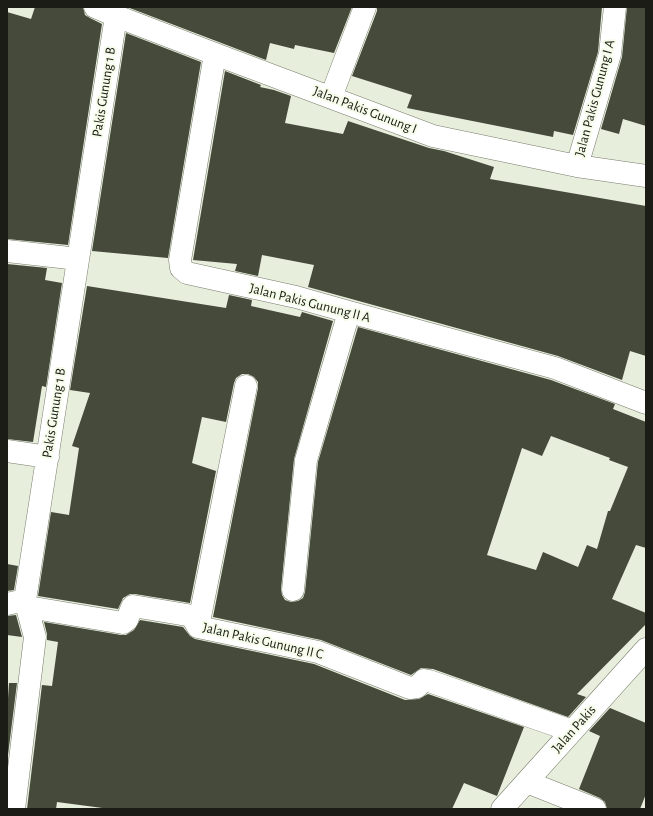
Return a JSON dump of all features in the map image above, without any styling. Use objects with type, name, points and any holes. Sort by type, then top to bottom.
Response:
[{"type":"street","name":"Jalan Pakis Gunung I","points":[[95,7],[433,136],[577,166],[646,176]]},
{"type":"street","points":[[332,98],[365,7]]},
{"type":"street","name":"Jalan Pakis Gunung I A","points":[[577,166],[610,54],[615,7]]},
{"type":"street","name":"Pakis Gunung 1 B","points":[[14,809],[35,637],[20,603],[48,457],[116,16]]},
{"type":"street","name":"Jalan Pakis Gunung II A","points":[[215,54],[180,260],[181,268],[187,273],[296,297],[555,368],[646,403]]},
{"type":"street","points":[[7,251],[78,258]]},
{"type":"street","points":[[293,590],[306,460],[349,312]]},
{"type":"street","points":[[198,627],[246,386]]},
{"type":"street","points":[[7,451],[48,457]]},
{"type":"street","name":"Jalan Pakis Gunung II C","points":[[20,603],[123,623],[126,622],[132,607],[136,605],[187,615],[192,617],[198,627],[318,652],[410,688],[417,687],[424,680],[429,681],[572,730]]},
{"type":"street","name":"Jalan Pakis","points":[[502,809],[646,649]]},
{"type":"street","points":[[527,782],[595,809]]},
{"type":"building","points":[[35,7],[83,7],[85,15],[102,24],[68,245],[7,239],[7,12],[31,19]]},
{"type":"building","points":[[127,7],[352,7],[334,53],[295,45],[294,49],[270,43],[266,60]]},
{"type":"building","points":[[377,7],[602,7],[598,52],[573,135],[554,131],[553,137],[407,108],[412,95],[352,76],[377,11]]},
{"type":"building","points":[[627,7],[646,7],[646,126],[623,119],[619,134],[601,129],[622,57]]},
{"type":"building","points":[[126,33],[201,62],[168,258],[92,251]]},
{"type":"building","points":[[225,71],[261,85],[260,87],[291,96],[285,123],[343,134],[348,121],[429,148],[444,151],[494,167],[490,179],[646,206],[646,356],[630,351],[622,380],[558,356],[308,287],[314,265],[262,255],[258,276],[235,271],[237,264],[193,260]]},
{"type":"building","points":[[7,264],[47,268],[45,280],[62,283],[46,387],[42,386],[33,442],[7,439]]},
{"type":"building","points":[[87,286],[226,308],[229,295],[252,300],[251,306],[300,317],[302,312],[333,321],[294,459],[281,589],[285,600],[291,602],[298,601],[303,598],[305,592],[318,462],[358,327],[551,380],[615,404],[613,409],[646,422],[646,548],[636,545],[612,599],[646,613],[646,624],[577,694],[586,697],[568,717],[433,669],[421,668],[411,675],[321,640],[213,617],[258,388],[258,382],[254,377],[248,374],[242,374],[236,378],[226,422],[202,417],[192,463],[216,471],[190,603],[130,594],[123,598],[118,609],[38,596],[51,512],[69,515],[79,448],[72,446],[90,393],[70,390]],"holes":[[[551,436],[610,458],[609,460],[628,467],[610,511],[608,511],[597,549],[587,545],[578,567],[543,552],[536,570],[487,555],[522,448],[542,456]]]},
{"type":"building","points":[[7,564],[18,566],[14,590],[7,591]]},
{"type":"building","points":[[16,615],[22,637],[7,635],[7,616]]},
{"type":"building","points":[[140,620],[183,627],[190,636],[195,639],[314,664],[405,700],[419,699],[428,694],[524,727],[497,796],[464,783],[452,809],[110,809],[57,802],[56,809],[27,809],[42,685],[52,686],[58,642],[47,640],[44,622],[126,635],[134,630]]},
{"type":"building","points":[[9,683],[17,683],[7,763],[7,713]]},
{"type":"building","points":[[610,708],[646,723],[646,794],[640,809],[607,809],[605,802],[600,798],[579,789],[600,736],[589,731]]}]
